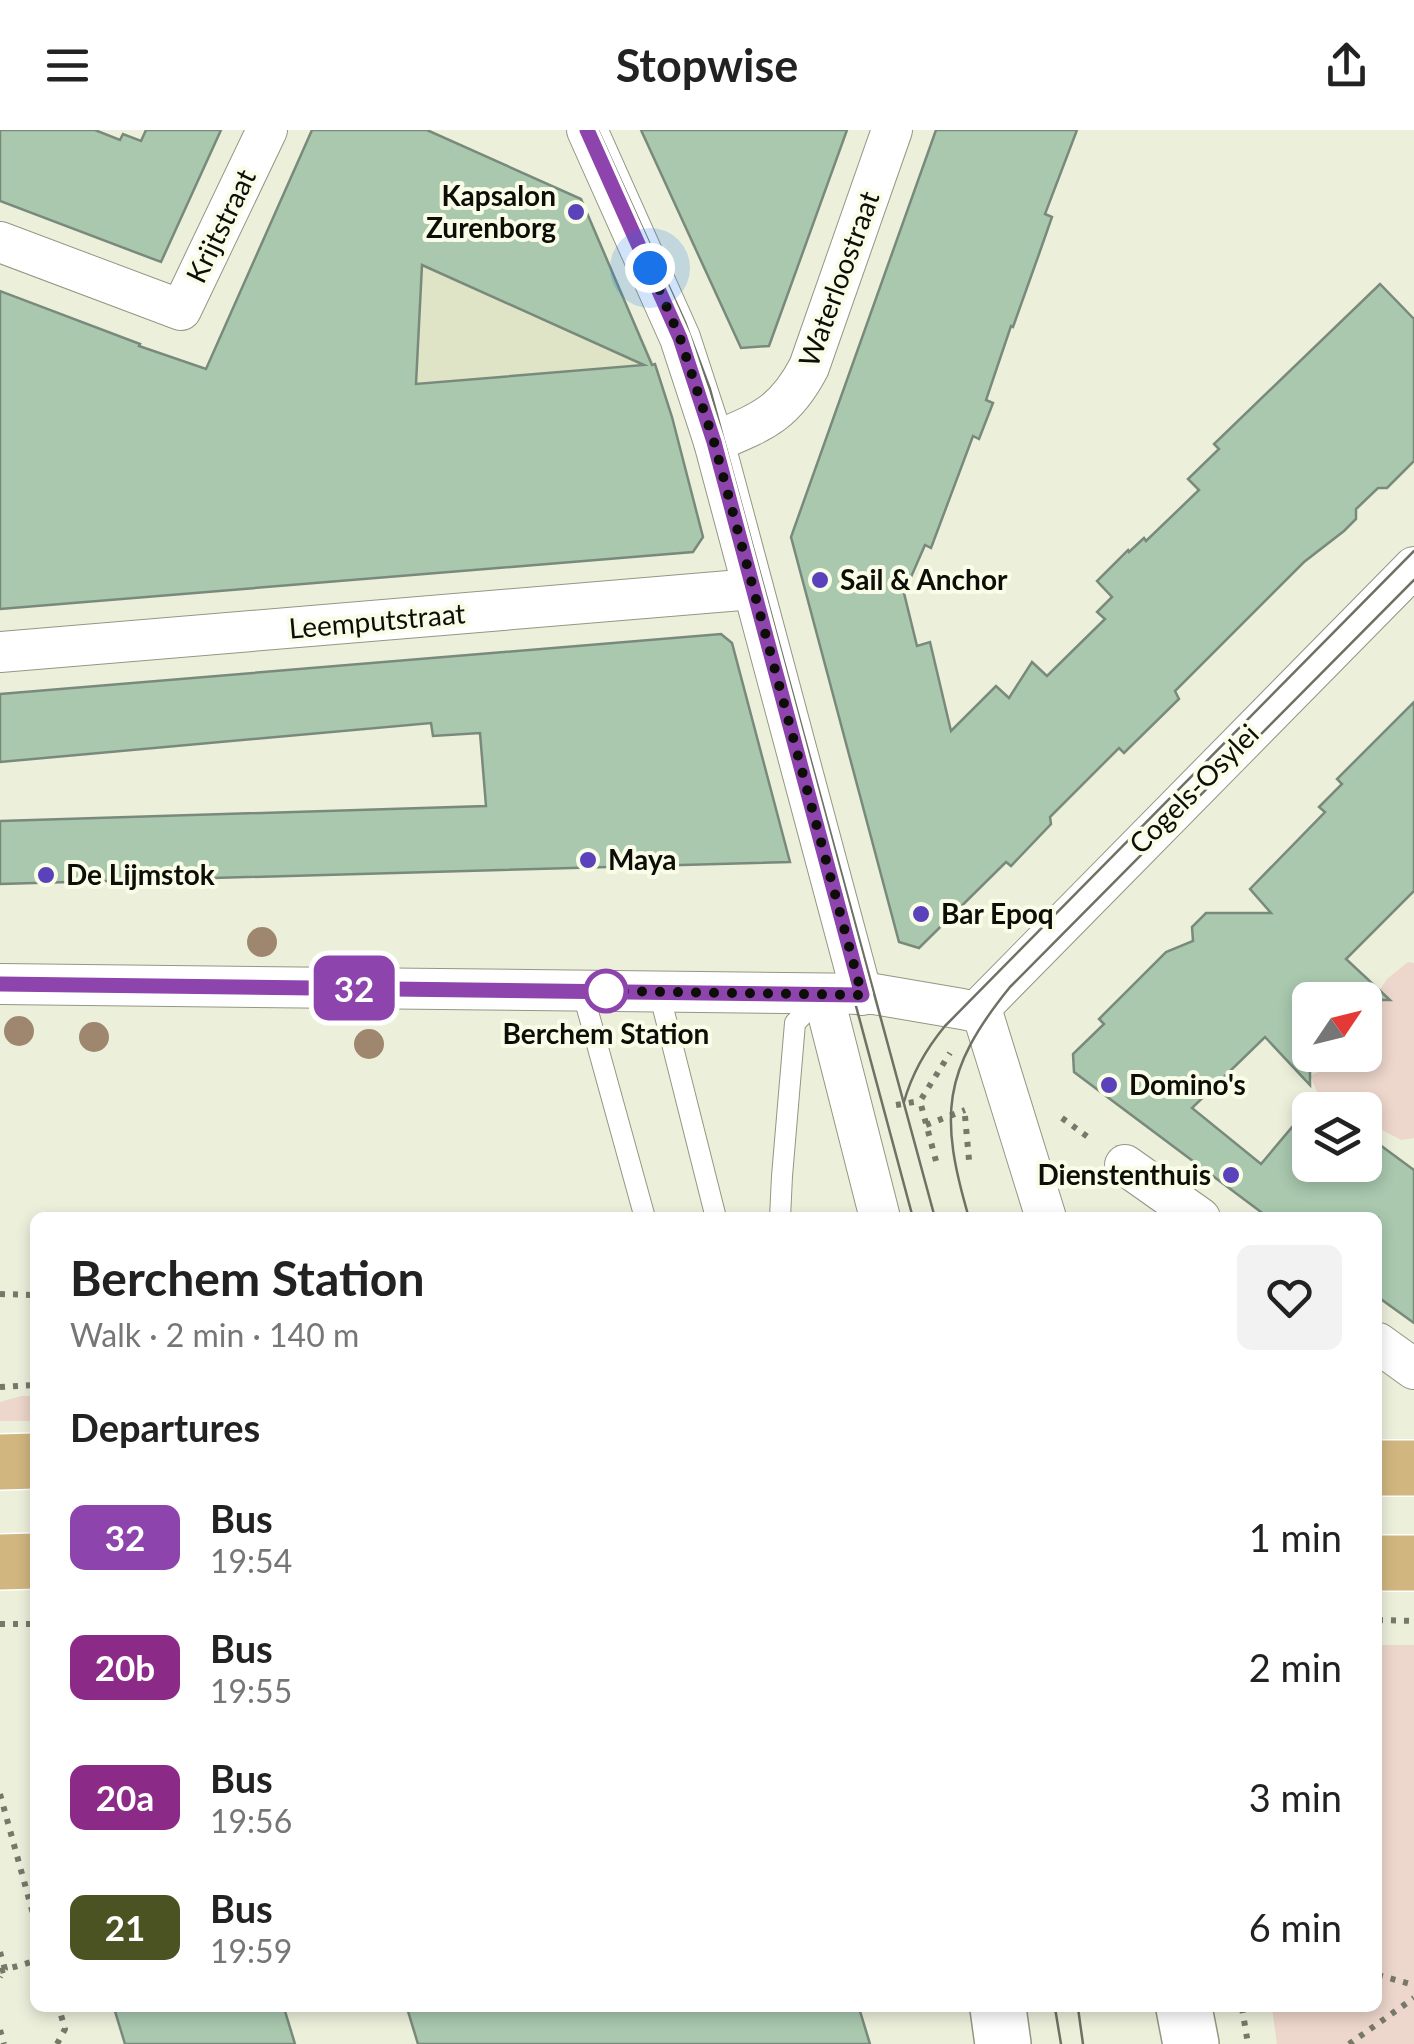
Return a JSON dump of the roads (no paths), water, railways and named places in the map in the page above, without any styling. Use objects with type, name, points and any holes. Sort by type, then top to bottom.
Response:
[{"type":"main road","points":[[0,1462],[30,1461]]},
{"type":"main road","points":[[1382,1468],[1414,1468]]},
{"type":"main road","points":[[0,1562],[30,1562]]},
{"type":"main road","points":[[1382,1563],[1414,1563]]},
{"type":"street","name":"Krijtstraat","points":[[0,242],[181,310],[267,130]]},
{"type":"street","points":[[587,130],[680,338],[714,442],[753,589],[843,994],[879,1212]]},
{"type":"street","name":"Waterloostraat","points":[[714,442],[762,421],[796,392],[809,367],[892,130]]},
{"type":"street","name":"Cogels-Osylei","points":[[976,1012],[1414,567]]},
{"type":"street","name":"Leemputstraat","points":[[0,652],[753,589]]},
{"type":"street","points":[[0,984],[843,994],[902,997],[976,1012],[988,1028],[1044,1212]]},
{"type":"street","points":[[1125,1165],[1192,1212]]},
{"type":"street","points":[[1382,1346],[1414,1369]]},
{"type":"street","points":[[999,2012],[1003,2044]]},
{"type":"street","points":[[1185,2012],[1191,2044]]},
{"type":"lane","points":[[582,990],[643,1212]]},
{"type":"lane","points":[[659,992],[714,1212]]},
{"type":"lane","points":[[780,1212],[795,1023],[843,994]]},
{"type":"tram line","points":[[578,130],[667,325],[693,400],[911,1212]]},
{"type":"tram line","points":[[598,130],[685,322],[710,389],[933,1212]]},
{"type":"tram line","points":[[904,1102],[920,1062],[945,1026],[1414,551]]},
{"type":"tram line","points":[[967,1212],[953,1151],[953,1096],[959,1070],[987,1017],[1010,987],[1414,580]]},
{"type":"tram line","points":[[1056,2012],[1061,2044]]},
{"type":"tram line","points":[[1079,2012],[1083,2044]]},
{"type":"place","name":"Kapsalon Zurenborg","points":[[576,212]]},
{"type":"place","name":"Sail & Anchor","points":[[820,580]]},
{"type":"place","name":"Maya","points":[[588,860]]},
{"type":"place","name":"De Lijmstok","points":[[46,875]]},
{"type":"place","name":"Bar Epoq","points":[[921,914]]},
{"type":"place","name":"Berchem Station","points":[[606,991]]},
{"type":"place","name":"Domino's","points":[[1109,1085]]},
{"type":"place","name":"Dienstenthuis","points":[[1231,1175]]}]
